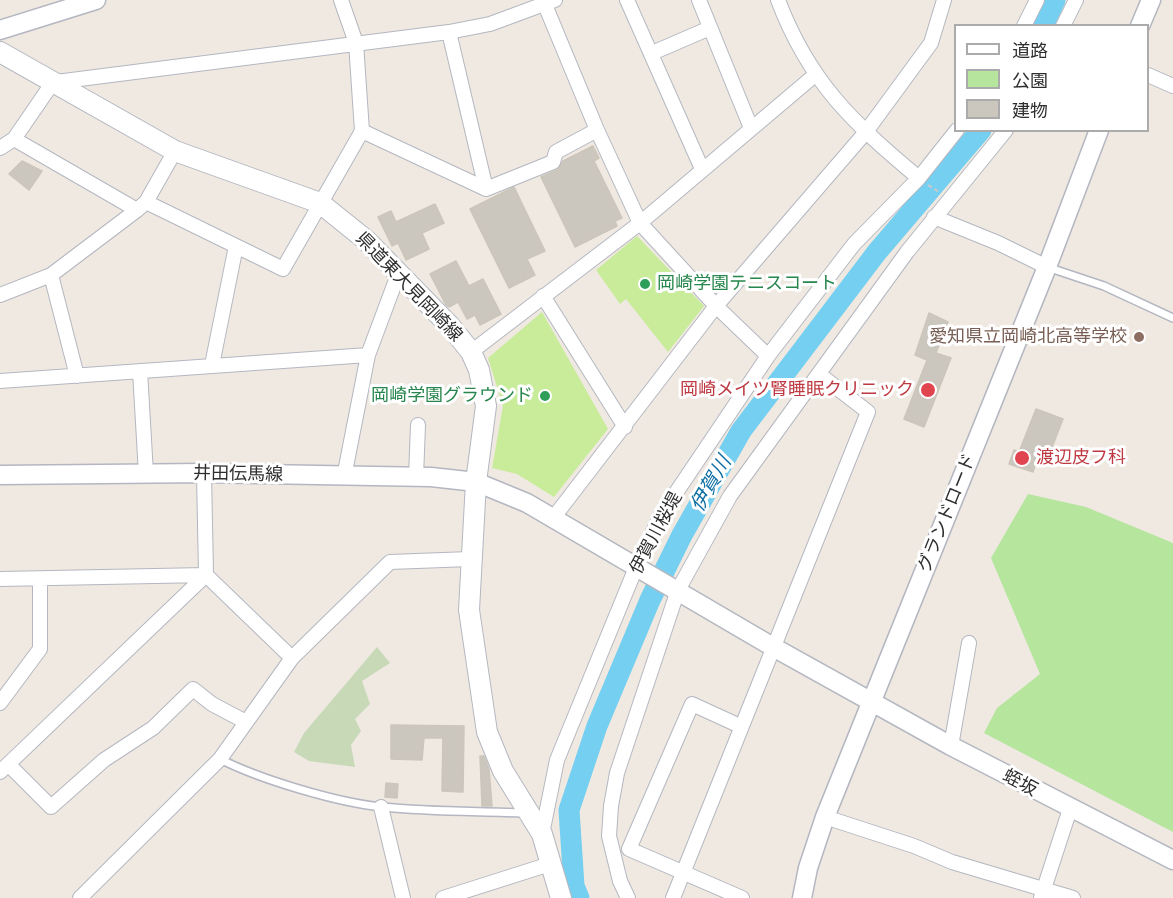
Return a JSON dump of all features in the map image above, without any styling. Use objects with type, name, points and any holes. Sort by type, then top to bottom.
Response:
[{"type":"main road","name":"県道東大見岡崎線","points":[[0,52],[175,151],[320,203],[366,240],[399,272],[451,327],[471,352],[481,377],[486,406],[476,483],[470,559],[469,610],[487,732],[503,771],[542,834],[561,898]]},
{"type":"street","points":[[0,30],[69,4],[96,0]]},
{"type":"street","points":[[14,139],[142,206],[283,268],[362,131],[356,43],[341,0]]},
{"type":"street","points":[[627,0],[702,169]]},
{"type":"street","points":[[699,0],[751,128]]},
{"type":"street","points":[[778,0],[789,27],[815,75],[865,133],[919,178]]},
{"type":"street","points":[[554,517],[716,306],[865,133],[931,43],[944,0]]},
{"type":"street","points":[[1064,24],[1076,0]]},
{"type":"street","points":[[1141,24],[1150,0]]},
{"type":"street","points":[[0,148],[14,139],[49,88],[56,82],[449,32],[490,24],[548,1],[597,129],[640,223],[716,306],[768,356]]},
{"type":"street","points":[[1025,24],[1033,1]]},
{"type":"street","points":[[652,53],[710,28]]},
{"type":"street","points":[[449,32],[486,189]]},
{"type":"street","points":[[471,352],[640,223],[815,75]]},
{"type":"street","points":[[1149,75],[1173,86]]},
{"type":"street","points":[[362,131],[486,189],[553,162],[556,152],[597,129]]},
{"type":"street","name":"伊賀川桜堤","points":[[542,834],[557,760],[637,565],[661,515],[768,356],[854,244],[919,178],[955,132]]},
{"type":"street","points":[[628,898],[620,880],[609,836],[611,807],[617,773],[678,590],[730,496],[934,217],[951,200],[1004,132]]},
{"type":"street","name":"グランドロード","points":[[802,898],[808,868],[825,817],[870,701],[1047,267],[1099,132]]},
{"type":"street","points":[[0,295],[51,275],[142,206],[175,151]]},
{"type":"street","points":[[934,217],[998,243],[1047,267]]},
{"type":"street","points":[[212,365],[236,246]]},
{"type":"street","points":[[344,477],[368,355],[399,272]]},
{"type":"street","points":[[51,275],[77,376]]},
{"type":"street","points":[[543,296],[625,427]]},
{"type":"street","points":[[0,381],[368,355]]},
{"type":"street","points":[[140,371],[146,474]]},
{"type":"street","points":[[673,898],[740,726],[868,412],[819,374]]},
{"type":"street","points":[[416,477],[418,425]]},
{"type":"street","points":[[204,473],[206,575],[292,658]]},
{"type":"street","name":"井田伝馬線","points":[[0,475],[204,473],[416,477],[476,483],[501,491],[554,517],[678,590]]},
{"type":"street","points":[[80,898],[220,759],[292,658],[390,562],[470,559]]},
{"type":"street","points":[[0,579],[206,575]]},
{"type":"street","points":[[206,575],[5,768],[51,807],[104,760],[153,728],[193,689],[212,704],[246,722]]},
{"type":"street","points":[[0,703],[40,649],[40,580]]},
{"type":"street","name":"蛭坂","points":[[678,590],[773,647],[951,746],[1173,860]]},
{"type":"street","points":[[951,746],[969,643]]},
{"type":"street","points":[[740,726],[692,704],[629,849],[742,898]]},
{"type":"street","points":[[381,807],[403,898]]},
{"type":"street","points":[[1042,893],[1070,809]]},
{"type":"street","points":[[825,817],[914,846],[952,862],[1042,893],[1072,898]]},
{"type":"street","points":[[443,898],[550,864]]},
{"type":"lane","points":[[1047,267],[1104,286],[1173,318]]},
{"type":"lane","points":[[220,759],[242,770],[333,797],[381,807],[528,813]]},
{"type":"path","points":[[919,178],[951,200]]},
{"type":"green space","name":"岡崎学園テニスコート","points":[[637,236],[704,306],[668,352],[626,299],[620,304],[596,270]]},
{"type":"green space","name":"岡崎学園グラウンド","points":[[542,312],[608,429],[554,497],[517,474],[492,468],[503,406],[488,358]]},
{"type":"green space","points":[[1028,494],[1086,507],[1173,543],[1173,832],[984,733],[997,708],[1040,674],[991,558]]},
{"type":"green space","points":[[377,647],[390,663],[362,681],[370,704],[355,719],[361,731],[351,745],[355,767],[309,761],[294,752],[304,733]]},
{"type":"building","points":[[593,146],[599,158],[594,161],[622,218],[615,221],[617,226],[575,247],[541,177],[557,170],[563,161]]},
{"type":"building","points":[[22,161],[42,171],[29,190],[9,174]]},
{"type":"building","points":[[514,187],[545,251],[527,259],[535,275],[509,288],[470,209]]},
{"type":"building","points":[[435,204],[444,223],[422,233],[429,249],[406,260],[398,243],[392,246],[378,217],[391,211],[396,222]]},
{"type":"building","points":[[456,261],[469,286],[483,279],[501,314],[480,325],[475,315],[467,319],[458,302],[449,307],[446,305],[430,274]]},
{"type":"building","points":[[929,313],[948,322],[936,353],[951,358],[924,427],[904,419],[927,360],[915,355]]},
{"type":"building","points":[[1036,409],[1063,419],[1051,450],[1041,446],[1033,472],[1009,464],[1014,450],[1019,452]]},
{"type":"building","points":[[391,725],[464,726],[463,792],[442,791],[443,738],[424,738],[422,760],[391,759]]},
{"type":"building","points":[[480,756],[484,756],[489,769],[492,806],[482,806]]},
{"type":"building","points":[[386,783],[398,784],[397,798],[385,797]]},
{"type":"waterway","name":"伊賀川","points":[[1044,24],[1055,0]]},
{"type":"waterway","name":"伊賀川","points":[[579,898],[574,886],[569,810],[597,726],[650,600],[682,535],[741,431],[877,252],[979,132]]},
{"type":"place","name":"岡崎学園テニスコート","points":[[645,284]]},
{"type":"place","name":"愛知県立岡崎北高等学校","points":[[1139,337]]},
{"type":"place","name":"岡崎メイツ腎睡眠クリニック","points":[[928,390]]},
{"type":"place","name":"岡崎学園グラウンド","points":[[545,396]]},
{"type":"place","name":"渡辺皮フ科","points":[[1022,458]]}]
